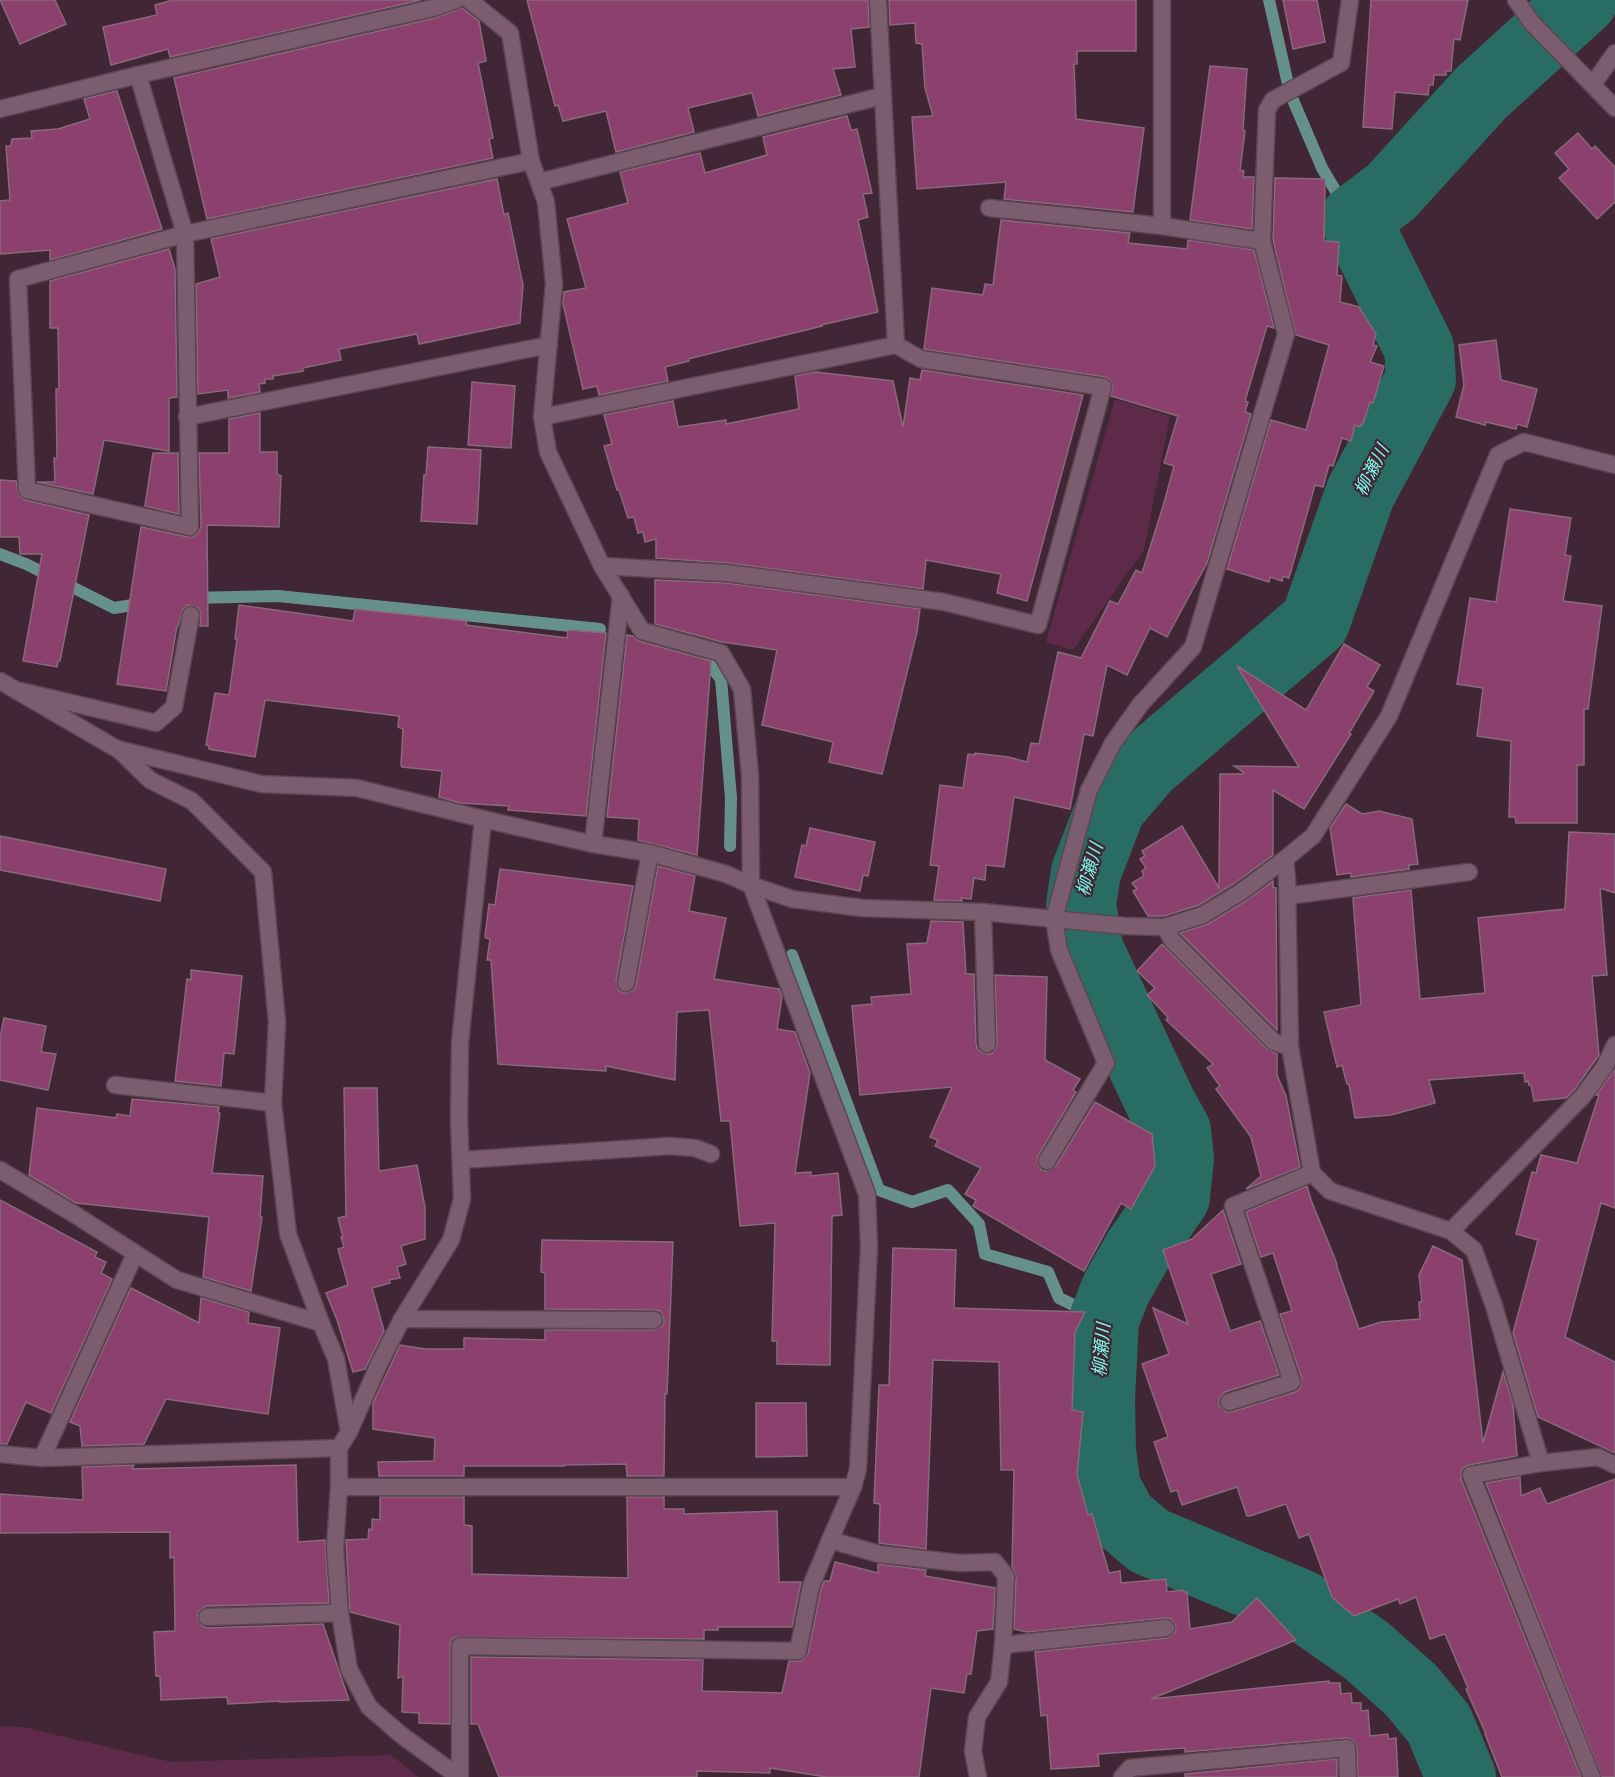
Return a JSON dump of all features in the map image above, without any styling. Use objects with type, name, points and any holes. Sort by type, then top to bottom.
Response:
[{"type":"street","points":[[0,109],[433,8],[456,0]]},
{"type":"street","points":[[460,1777],[460,1646],[798,1650],[811,1586],[853,1487],[858,1469],[869,1247],[867,1194],[752,885],[750,775],[742,689],[721,653],[642,631],[602,566],[548,452],[542,417],[554,284],[546,202],[531,161],[510,33],[469,0]]},
{"type":"street","points":[[878,0],[896,345]]},
{"type":"street","points":[[1162,0],[1162,226]]},
{"type":"street","points":[[1047,1161],[1106,1063],[1059,950],[1054,918],[1089,790],[1108,752],[1140,705],[1193,647],[1286,334],[1262,241],[1267,110],[1273,100],[1341,63],[1350,0]]},
{"type":"street","points":[[1516,0],[1532,23],[1615,108]]},
{"type":"street","points":[[1593,84],[1615,52]]},
{"type":"street","points":[[138,75],[185,234],[190,527],[27,490],[18,279],[185,234],[531,161]]},
{"type":"street","points":[[539,182],[882,96]]},
{"type":"street","points":[[989,208],[1162,226],[1262,241]]},
{"type":"street","points":[[187,417],[549,345]]},
{"type":"street","points":[[542,417],[896,345],[921,359],[1103,387],[1038,625],[945,602],[727,573],[602,566]]},
{"type":"street","points":[[117,749],[261,784],[357,788],[593,844],[650,853],[726,874],[792,899],[862,908],[983,912],[1125,926],[1165,927],[1203,915],[1241,892],[1313,836],[1389,716],[1498,455],[1524,442],[1615,465]]},
{"type":"street","points":[[593,844],[621,596]]},
{"type":"street","points":[[15,690],[156,723],[174,707],[191,615]]},
{"type":"street","points":[[0,681],[117,749],[150,780],[192,801],[263,872],[277,1022],[273,1103],[288,1234],[336,1359],[349,1432]]},
{"type":"street","points":[[460,1777],[400,1734],[369,1707],[350,1669],[340,1613],[335,1548],[339,1448],[349,1432],[402,1319],[451,1240],[462,1199],[459,1119],[460,1043],[483,819]]},
{"type":"street","points":[[626,982],[650,853]]},
{"type":"street","points":[[1285,859],[1290,1047],[1312,1173],[1330,1191],[1451,1231],[1474,1250],[1494,1306],[1541,1463]]},
{"type":"street","points":[[1287,896],[1469,872]]},
{"type":"street","points":[[983,912],[987,1044]]},
{"type":"street","points":[[1165,927],[1172,940],[1274,1042],[1290,1047]]},
{"type":"street","points":[[1451,1231],[1583,1095],[1605,1066],[1615,1045]]},
{"type":"street","points":[[115,1085],[273,1103]]},
{"type":"street","points":[[461,1160],[670,1146],[695,1148],[711,1154]]},
{"type":"street","points":[[0,1170],[177,1280],[321,1323]]},
{"type":"street","points":[[1229,1402],[1292,1382],[1233,1206],[1312,1173]]},
{"type":"street","points":[[42,1458],[135,1254]]},
{"type":"street","points":[[402,1319],[654,1320]]},
{"type":"street","points":[[0,1454],[42,1458],[339,1448]]},
{"type":"street","points":[[1592,1777],[1471,1475],[1541,1463],[1598,1457],[1615,1465]]},
{"type":"street","points":[[339,1486],[853,1487]]},
{"type":"street","points":[[830,1540],[879,1554],[960,1563],[995,1562],[1006,1576],[999,1682],[977,1717],[973,1751],[978,1777]]},
{"type":"street","points":[[207,1617],[340,1613]]},
{"type":"street","points":[[1003,1645],[1166,1628]]},
{"type":"street","points":[[1122,1777],[1130,1768],[1347,1748],[1348,1777]]},
{"type":"shaded area","points":[[1115,399],[1170,416],[1144,550],[1073,650],[1046,642]]},
{"type":"shaded area","points":[[0,1726],[23,1727],[171,1762],[391,1755],[419,1777],[0,1777]]},
{"type":"building","points":[[0,0],[55,0],[66,24],[20,44]]},
{"type":"building","points":[[173,0],[421,0],[170,57],[168,49],[111,65],[103,27],[157,15],[155,5]]},
{"type":"building","points":[[527,0],[868,0],[869,27],[851,29],[855,67],[833,69],[841,95],[758,116],[752,93],[688,108],[694,132],[616,152],[606,111],[563,121],[558,105],[555,106]]},
{"type":"building","points":[[889,0],[1136,0],[1136,51],[1077,51],[1077,64],[1074,64],[1076,119],[1144,128],[1133,212],[1004,199],[1006,182],[917,189],[912,117],[933,116],[925,88],[922,44],[916,43],[915,23],[890,25]]},
{"type":"building","points":[[1283,0],[1317,0],[1325,42],[1293,49]]},
{"type":"building","points":[[1371,0],[1468,0],[1460,40],[1454,39],[1451,71],[1446,71],[1446,75],[1434,75],[1433,85],[1429,85],[1428,95],[1395,92],[1392,129],[1363,127]]},
{"type":"building","points":[[462,8],[479,21],[486,61],[478,63],[493,138],[489,139],[493,158],[207,219],[174,78],[435,18]]},
{"type":"building","points":[[1210,66],[1247,69],[1243,130],[1245,131],[1240,170],[1244,171],[1243,177],[1254,177],[1252,229],[1190,220]]},
{"type":"building","points":[[117,91],[162,229],[50,260],[50,250],[0,254],[0,201],[10,200],[6,146],[11,146],[12,139],[32,138],[31,131],[58,129],[90,119],[84,99]]},
{"type":"building","points":[[847,116],[851,130],[857,129],[872,193],[863,194],[868,217],[858,220],[878,312],[688,359],[689,361],[665,367],[668,381],[599,395],[597,386],[583,389],[563,304],[564,292],[586,288],[567,219],[628,203],[620,172],[700,153],[705,173],[767,155],[763,137]]},
{"type":"building","points":[[1578,133],[1592,149],[1595,146],[1615,167],[1615,202],[1597,219],[1559,178],[1569,169],[1555,153]]},
{"type":"building","points":[[1275,178],[1325,179],[1324,241],[1339,242],[1337,275],[1342,276],[1340,302],[1360,307],[1376,334],[1373,345],[1377,346],[1370,362],[1384,366],[1373,403],[1370,402],[1363,424],[1360,427],[1355,425],[1351,441],[1342,438],[1333,466],[1329,465],[1323,487],[1315,485],[1289,578],[1283,576],[1282,581],[1270,577],[1269,582],[1227,569],[1271,420],[1306,430],[1329,345],[1296,335],[1273,240]]},
{"type":"building","points":[[497,179],[504,215],[508,213],[523,285],[520,323],[419,344],[417,334],[339,349],[341,360],[303,368],[303,371],[273,376],[273,379],[265,379],[265,383],[259,384],[260,392],[228,398],[228,390],[198,394],[196,284],[220,277],[211,239]]},
{"type":"building","points":[[1001,220],[1130,233],[1128,243],[1187,249],[1188,240],[1254,250],[1274,328],[1267,326],[1245,401],[1248,402],[1245,412],[1251,414],[1207,563],[1167,637],[1150,628],[1127,675],[1107,665],[1093,736],[1084,734],[1070,809],[1014,797],[1004,867],[986,865],[985,880],[974,878],[971,899],[934,900],[939,866],[930,865],[940,785],[963,788],[968,754],[1008,757],[1027,762],[1031,743],[1039,744],[1058,652],[1081,658],[1110,601],[1118,604],[1136,570],[1142,573],[1174,466],[1164,463],[1178,416],[1111,396],[1113,385],[1105,377],[924,349],[932,288],[983,295],[985,284],[993,285]]},
{"type":"building","points":[[169,249],[175,269],[177,397],[169,398],[169,451],[104,440],[93,494],[37,482],[55,482],[54,458],[57,458],[58,328],[50,328],[50,281]]},
{"type":"building","points":[[1496,340],[1501,380],[1537,389],[1527,427],[1517,424],[1516,429],[1486,422],[1485,425],[1456,417],[1464,385],[1459,345]]},
{"type":"building","points":[[922,370],[1083,395],[1027,601],[997,593],[1001,574],[926,560],[923,589],[728,563],[656,558],[656,539],[645,542],[643,532],[638,533],[634,517],[628,518],[604,446],[612,444],[604,415],[673,401],[678,427],[726,420],[726,424],[799,409],[795,376],[816,372],[893,381],[903,427],[910,378],[920,380]]},
{"type":"building","points":[[472,382],[515,386],[511,448],[468,445]]},
{"type":"building","points":[[260,413],[260,452],[277,452],[277,474],[281,476],[279,527],[207,525],[208,626],[200,626],[201,612],[197,607],[188,605],[183,609],[177,626],[166,691],[117,684],[141,527],[188,537],[193,537],[198,533],[201,527],[199,453],[229,453],[229,419]]},
{"type":"building","points":[[428,447],[481,450],[477,524],[421,521]]},
{"type":"building","points":[[153,453],[178,453],[179,514],[145,506]]},
{"type":"building","points":[[0,480],[16,481],[19,496],[25,500],[89,515],[57,667],[23,661],[42,554],[20,554],[19,537],[0,537]]},
{"type":"building","points":[[1510,509],[1571,518],[1565,555],[1571,556],[1563,601],[1602,606],[1588,709],[1584,709],[1584,765],[1577,765],[1577,823],[1516,823],[1515,817],[1509,817],[1511,741],[1477,736],[1483,688],[1457,684],[1470,598],[1496,602]]},
{"type":"building","points":[[655,580],[726,583],[920,609],[917,632],[882,774],[829,762],[833,742],[762,725],[777,650],[722,642],[655,624]]},
{"type":"building","points":[[239,605],[353,621],[355,609],[467,621],[466,625],[567,638],[568,630],[606,633],[586,816],[508,810],[509,806],[460,803],[439,797],[442,771],[402,767],[401,765],[403,729],[398,727],[399,716],[265,700],[255,757],[209,749],[206,745],[215,693],[229,695]]},
{"type":"building","points":[[627,635],[639,641],[711,661],[697,855],[638,840],[639,819],[607,817]]},
{"type":"building","points":[[1344,644],[1380,665],[1367,687],[1374,691],[1349,733],[1351,734],[1304,809],[1273,790],[1273,855],[1235,883],[1199,905],[1164,916],[1148,916],[1133,891],[1137,889],[1132,883],[1144,876],[1142,871],[1146,868],[1140,859],[1145,856],[1142,851],[1182,826],[1219,888],[1220,774],[1243,774],[1234,766],[1299,767],[1237,666],[1306,710]]},
{"type":"building","points":[[1346,804],[1362,814],[1379,811],[1412,819],[1418,864],[1409,865],[1409,869],[1351,877],[1351,873],[1337,875],[1330,828]]},
{"type":"building","points":[[810,828],[875,842],[868,876],[863,875],[860,891],[795,877],[802,845],[806,846]]},
{"type":"building","points":[[1569,832],[1615,834],[1615,893],[1600,888],[1607,975],[1592,976],[1599,1055],[1575,1089],[1566,1098],[1534,1101],[1531,1085],[1528,1081],[1525,1082],[1524,1073],[1429,1080],[1435,1103],[1391,1115],[1355,1118],[1349,1084],[1347,1084],[1342,1065],[1337,1067],[1324,1012],[1361,1005],[1353,898],[1411,890],[1420,999],[1485,993],[1478,918],[1565,909]]},
{"type":"building","points":[[0,836],[166,869],[160,901],[0,870]]},
{"type":"building","points":[[658,866],[695,876],[689,911],[726,918],[714,979],[779,989],[782,997],[777,1029],[795,1032],[810,1073],[795,1173],[811,1172],[811,1176],[838,1173],[842,1215],[832,1216],[830,1365],[777,1364],[777,1341],[772,1341],[775,1223],[740,1226],[730,1121],[721,1121],[709,1010],[677,1012],[675,1080],[606,1066],[606,1071],[498,1064],[491,960],[487,960],[490,939],[485,936],[489,904],[495,905],[500,869],[633,886],[616,981],[619,991],[625,993],[634,990],[636,985]]},
{"type":"building","points":[[1273,881],[1273,887],[1276,888],[1277,1030],[1180,933],[1208,924]]},
{"type":"building","points":[[931,921],[963,922],[966,974],[974,974],[976,1044],[978,1050],[983,1053],[993,1053],[997,1044],[995,975],[1047,977],[1045,1060],[1080,1079],[1073,1090],[1076,1092],[1038,1156],[1037,1161],[1041,1170],[1047,1171],[1056,1166],[1095,1102],[1152,1134],[1155,1166],[1131,1209],[1121,1203],[1084,1271],[973,1206],[976,1200],[965,1194],[981,1168],[935,1146],[938,1140],[930,1137],[952,1087],[860,1095],[852,1006],[872,1004],[871,997],[911,994],[907,944],[927,943]]},
{"type":"building","points":[[1162,944],[1267,1049],[1277,1054],[1277,1075],[1286,1096],[1300,1167],[1246,1189],[1261,1176],[1251,1137],[1216,1089],[1220,1086],[1207,1068],[1213,1064],[1166,1020],[1168,1017],[1147,995],[1155,988],[1137,971]]},
{"type":"building","points":[[191,970],[242,976],[234,1054],[224,1053],[221,1086],[175,1081],[187,979],[191,980]]},
{"type":"building","points":[[4,1018],[46,1026],[41,1052],[56,1054],[48,1090],[0,1080],[0,1038]]},
{"type":"building","points":[[1615,1069],[1615,1208],[1601,1203],[1565,1337],[1615,1362],[1615,1453],[1538,1417],[1513,1333],[1538,1240],[1516,1234],[1532,1172],[1536,1173],[1541,1155],[1577,1163],[1599,1095],[1596,1095]]},
{"type":"building","points":[[344,1088],[377,1088],[379,1171],[417,1165],[425,1207],[425,1239],[401,1246],[406,1264],[397,1267],[400,1278],[389,1280],[390,1283],[372,1288],[384,1331],[365,1369],[353,1372],[326,1293],[348,1285],[338,1249],[344,1247],[338,1218],[346,1216]]},
{"type":"building","points":[[132,1099],[219,1107],[212,1173],[263,1176],[260,1217],[262,1217],[251,1291],[203,1277],[209,1217],[76,1203],[29,1175],[37,1108],[116,1118],[117,1114],[130,1116]]},
{"type":"building","points":[[1307,1186],[1359,1329],[1381,1322],[1420,1319],[1419,1302],[1422,1302],[1419,1275],[1433,1246],[1462,1260],[1483,1443],[1503,1372],[1513,1404],[1517,1456],[1469,1465],[1463,1468],[1461,1479],[1581,1777],[1502,1777],[1445,1634],[1430,1639],[1416,1597],[1400,1604],[1398,1599],[1354,1616],[1332,1597],[1309,1534],[1299,1538],[1286,1504],[1247,1516],[1237,1487],[1182,1505],[1177,1490],[1171,1492],[1154,1442],[1168,1437],[1142,1364],[1169,1354],[1153,1308],[1188,1324],[1163,1250],[1192,1239],[1223,1210],[1241,1264],[1211,1274],[1230,1331],[1260,1321],[1279,1375],[1225,1392],[1219,1399],[1219,1406],[1226,1412],[1232,1412],[1295,1392],[1300,1389],[1302,1379],[1280,1314],[1292,1311],[1273,1253],[1261,1257],[1246,1212]]},
{"type":"building","points":[[0,1200],[97,1252],[95,1257],[106,1262],[101,1273],[112,1279],[51,1413],[26,1402],[7,1444],[0,1444]]},
{"type":"building","points":[[542,1240],[673,1242],[667,1394],[665,1394],[664,1476],[627,1476],[626,1464],[464,1466],[464,1476],[379,1476],[378,1462],[434,1461],[435,1438],[373,1429],[373,1403],[400,1345],[425,1349],[464,1349],[464,1338],[545,1340],[545,1330],[654,1330],[663,1326],[663,1315],[660,1311],[655,1310],[545,1309],[545,1273],[541,1272]]},
{"type":"building","points":[[893,1248],[956,1250],[954,1308],[1085,1312],[1075,1332],[1072,1410],[1083,1412],[1077,1475],[1088,1515],[1092,1514],[1109,1573],[1120,1571],[1121,1583],[1166,1579],[1167,1592],[1183,1590],[1187,1592],[1190,1629],[1232,1622],[1257,1598],[1296,1640],[1151,1699],[1329,1681],[1329,1683],[1340,1683],[1341,1694],[1351,1693],[1352,1703],[1361,1703],[1361,1711],[1368,1710],[1370,1736],[1388,1734],[1388,1739],[1396,1738],[1398,1777],[1358,1777],[1357,1747],[1352,1739],[1346,1738],[1185,1752],[1185,1748],[1098,1754],[1099,1766],[1051,1769],[1047,1715],[1041,1716],[1035,1652],[1167,1638],[1175,1633],[1176,1626],[1171,1619],[1165,1618],[1027,1632],[1014,1629],[1016,1576],[1012,1567],[1014,1470],[1001,1470],[999,1362],[933,1360],[926,1549],[879,1543],[880,1504],[874,1503],[879,1385],[889,1385]]},
{"type":"building","points":[[131,1288],[199,1323],[201,1298],[249,1312],[248,1323],[280,1328],[268,1414],[166,1399],[144,1444],[82,1446],[80,1426],[70,1422]]},
{"type":"building","points":[[756,1403],[806,1403],[807,1456],[756,1457]]},
{"type":"building","points":[[134,1465],[132,1469],[296,1465],[298,1542],[325,1540],[329,1603],[207,1606],[198,1612],[197,1618],[202,1626],[207,1628],[323,1624],[349,1700],[228,1704],[227,1697],[161,1700],[160,1676],[156,1676],[154,1632],[175,1631],[174,1557],[170,1558],[170,1532],[0,1533],[0,1494],[83,1500],[82,1467]]},
{"type":"building","points":[[1520,1477],[1521,1496],[1540,1488],[1547,1504],[1615,1479],[1615,1777],[1602,1777],[1486,1483]]},
{"type":"building","points":[[380,1497],[464,1497],[464,1525],[472,1526],[472,1574],[628,1578],[627,1497],[664,1497],[664,1509],[684,1509],[684,1514],[777,1511],[779,1582],[801,1582],[792,1627],[718,1627],[718,1630],[704,1630],[704,1639],[455,1637],[451,1640],[450,1646],[450,1724],[419,1723],[419,1713],[402,1712],[403,1676],[398,1678],[400,1625],[350,1612],[346,1540],[368,1539],[369,1529],[372,1530],[372,1519],[380,1520]]},
{"type":"building","points":[[835,1562],[878,1573],[878,1564],[926,1570],[925,1576],[995,1588],[993,1629],[977,1631],[971,1674],[967,1674],[964,1693],[931,1688],[919,1777],[826,1777],[770,1768],[770,1773],[697,1771],[697,1777],[499,1777],[478,1724],[471,1724],[471,1657],[703,1660],[702,1691],[782,1693],[789,1661],[802,1661],[808,1654],[821,1589],[824,1581],[830,1581]]},
{"type":"building","points":[[1337,1759],[1337,1777],[1185,1777],[1185,1774]]},
{"type":"waterway","points":[[1269,0],[1290,93],[1322,168],[1347,210],[1355,219]]},
{"type":"waterway","name":"柳瀬川","points":[[1461,1777],[1439,1724],[1411,1690],[1367,1651],[1300,1604],[1149,1541],[1122,1518],[1106,1488],[1101,1451],[1100,1400],[1104,1320],[1116,1289],[1137,1252],[1175,1197],[1179,1158],[1176,1131],[1089,951],[1081,905],[1086,872],[1111,807],[1147,765],[1315,622],[1360,494],[1421,379],[1419,348],[1355,219],[1391,192],[1481,93],[1583,0]]},
{"type":"waterway","points":[[0,554],[26,564],[114,608],[145,603]]},
{"type":"waterway","points":[[192,598],[278,596],[600,629]]},
{"type":"waterway","points":[[695,663],[710,665],[721,679],[731,798],[730,846]]},
{"type":"waterway","points":[[792,955],[879,1190],[912,1202],[948,1190],[979,1224],[985,1254],[1048,1272],[1059,1298],[1104,1320]]}]
